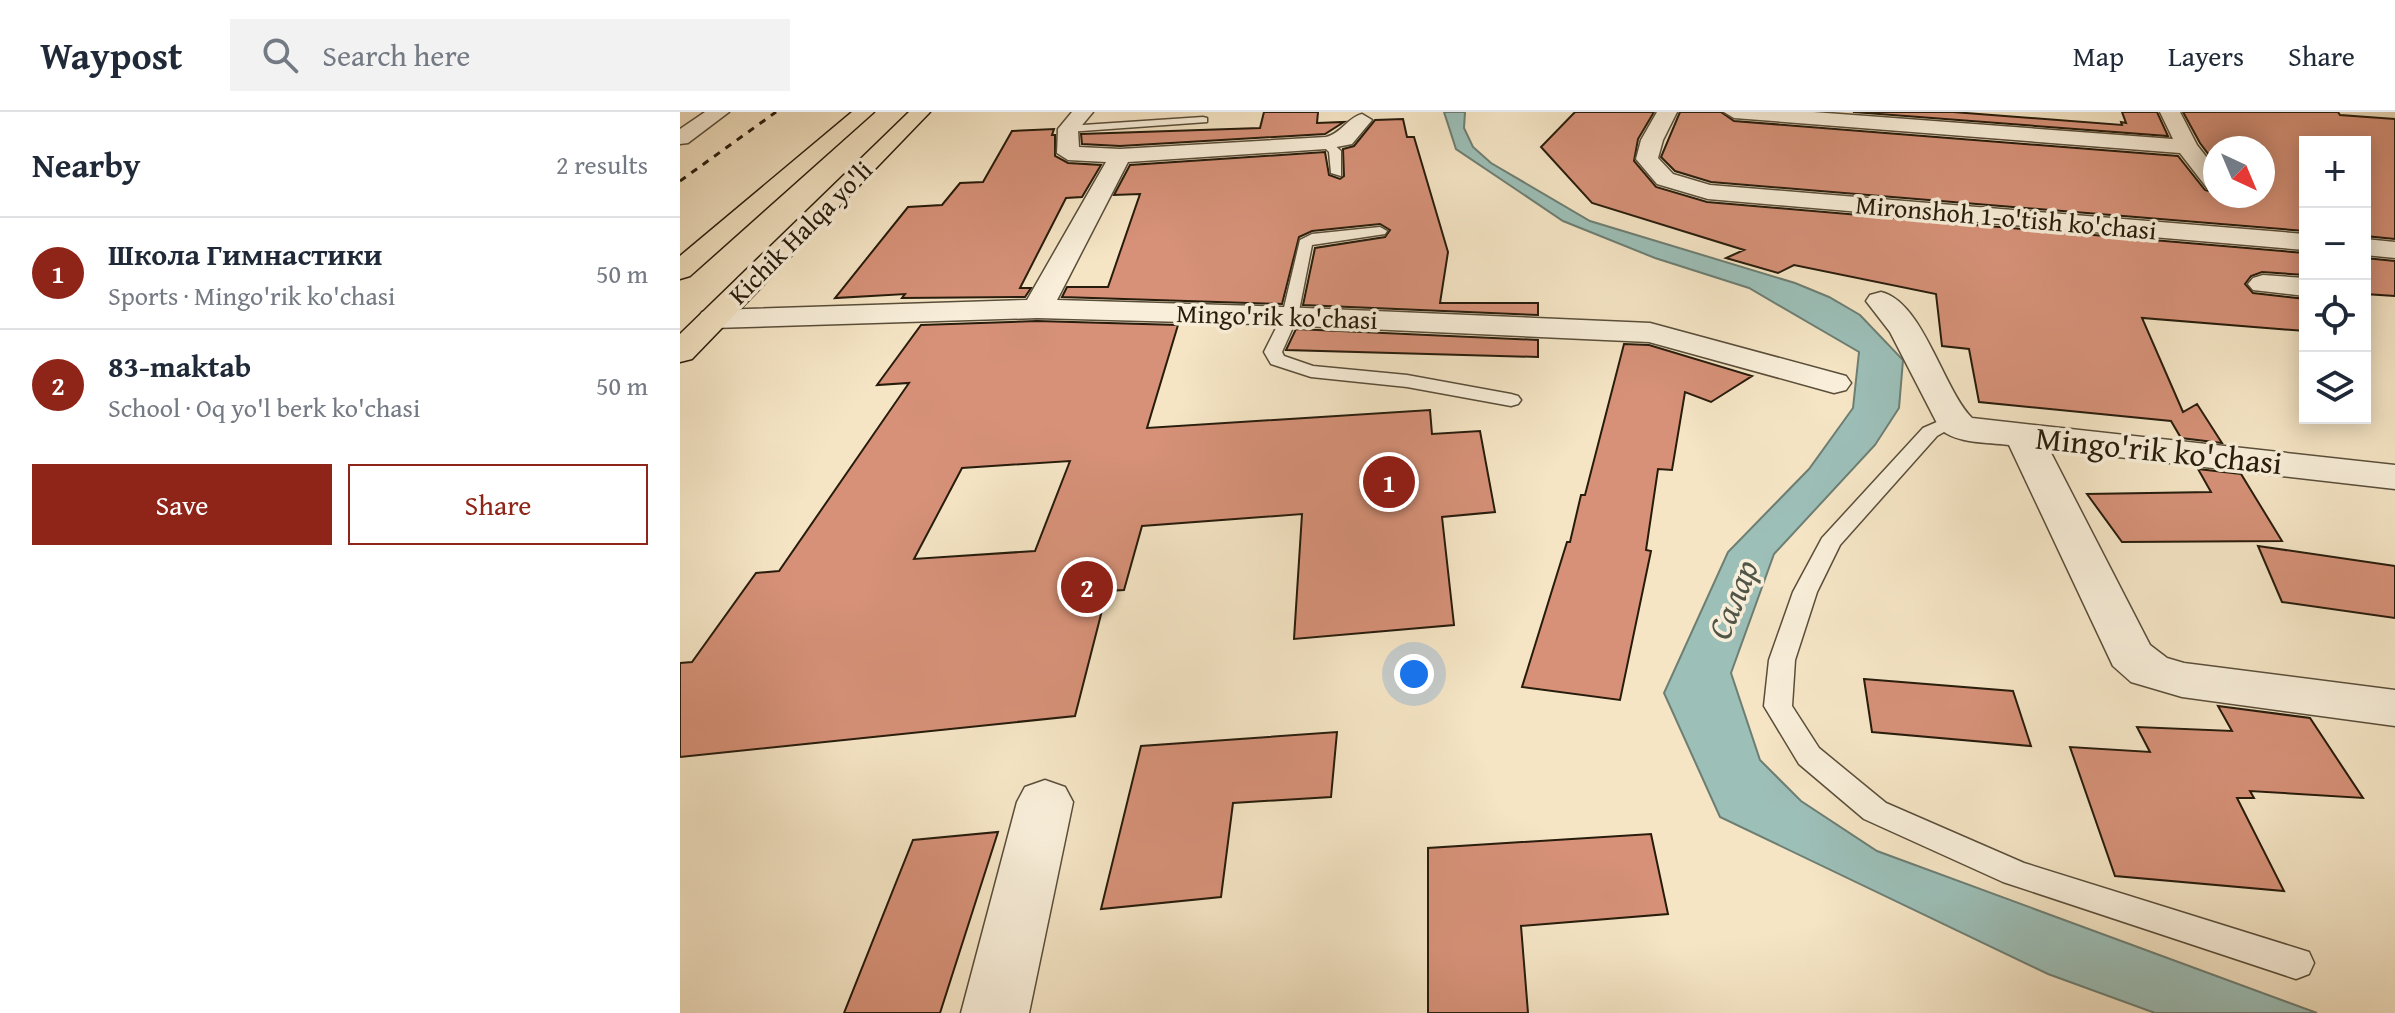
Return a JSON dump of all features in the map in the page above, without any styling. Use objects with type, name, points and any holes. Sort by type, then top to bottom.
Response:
[{"type":"highway","name":"Kichik Halqa yo'li","points":[[680,270],[864,112]]},
{"type":"highway","name":"Kichik Halqa yo'li","points":[[680,352],[920,112]]},
{"type":"street","points":[[680,138],[719,112]]},
{"type":"street","points":[[1083,112],[1068,129],[1068,153],[1120,156],[1326,143],[1344,139],[1362,120]]},
{"type":"street","name":"Mironshoh 1-o'tish ko'chasi","points":[[1667,112],[1652,140],[1647,159],[1665,179],[1681,187],[1708,192],[2293,240]]},
{"type":"street","points":[[1734,112],[2187,147]]},
{"type":"street","points":[[2170,112],[2187,147],[2203,168]]},
{"type":"street","points":[[1037,309],[1120,156]]},
{"type":"street","points":[[2371,248],[2395,250]]},
{"type":"street","points":[[2263,284],[2299,287]]},
{"type":"street","points":[[1881,301],[1905,330],[1946,410]]},
{"type":"street","name":"Mingo'rik ko'chasi","points":[[713,319],[1037,309],[1290,316],[1650,333],[1834,383]]},
{"type":"street","name":"Mingo'rik ko'chasi","points":[[1946,410],[1961,428],[1976,431],[2127,445],[2395,477]]},
{"type":"street","points":[[2024,436],[2130,655],[2149,670],[2182,680],[2395,708]]},
{"type":"street","points":[[995,1013],[1045,802]]},
{"type":"lane","points":[[1068,129],[1203,120]]},
{"type":"lane","points":[[1326,143],[1335,151],[1337,173]]},
{"type":"lane","points":[[1380,231],[1312,238],[1305,243],[1290,316],[1273,352],[1277,360],[1311,371],[1407,381],[1511,400]]},
{"type":"lane","points":[[1946,410],[1930,432],[1830,543],[1805,592],[1782,660],[1778,706],[1809,756],[1875,811],[2015,873],[2296,963]]},
{"type":"water","name":"Салар","points":[[1444,112],[1465,112],[1464,128],[1473,147],[1491,163],[1590,221],[1795,283],[1829,297],[1860,315],[1903,360],[1899,408],[1875,445],[1774,554],[1731,673],[1760,760],[1801,801],[1877,851],[2317,1013],[2155,1013],[2048,974],[1720,817],[1664,693],[1728,552],[1809,469],[1853,408],[1859,352],[1749,288],[1655,258],[1563,221],[1456,149]]},
{"type":"building","points":[[1264,112],[1318,112],[1317,123],[1344,122],[1325,134],[1120,146],[1082,144],[1081,134],[1260,128]]},
{"type":"building","points":[[1575,112],[1654,112],[1638,139],[1634,161],[1656,187],[1707,202],[2299,252],[2299,275],[2262,272],[2251,276],[2245,284],[2253,293],[2299,298],[2299,331],[2142,318],[2183,412],[2197,404],[2222,443],[2181,438],[2171,421],[1979,402],[1969,349],[1942,346],[1936,294],[1794,265],[1778,273],[1726,258],[1744,250],[1592,203],[1541,147]]},
{"type":"building","points":[[1680,112],[1721,112],[1734,121],[2178,156],[2203,187],[2203,208],[2275,208],[2275,136],[2203,136],[2203,147],[2183,112],[2338,112],[2340,115],[2395,119],[2395,239],[2371,237],[2371,136],[2299,136],[2299,231],[1711,182],[1675,171],[1661,157]]},
{"type":"building","points":[[1853,112],[1953,112],[2122,125],[2121,122],[2126,123],[2122,112],[2157,112],[2168,136]]},
{"type":"building","points":[[1403,119],[1407,137],[1414,137],[1448,252],[1440,303],[1538,303],[1538,315],[1303,305],[1315,248],[1385,237],[1390,230],[1380,224],[1312,231],[1299,237],[1282,304],[1062,297],[1067,287],[1108,287],[1140,194],[1114,195],[1130,165],[1325,152],[1329,175],[1340,179],[1344,176],[1343,149],[1354,146],[1375,120]]},
{"type":"building","points":[[1054,129],[1055,156],[1068,163],[1101,165],[1082,197],[1066,198],[1020,288],[1031,288],[1025,297],[902,298],[905,294],[835,298],[908,207],[942,205],[960,183],[983,182],[1012,131]]},
{"type":"building","points":[[2371,259],[2395,261],[2395,296],[2371,294]]},
{"type":"building","points":[[1037,321],[1178,325],[1147,428],[1430,410],[1432,434],[1480,431],[1495,512],[1442,517],[1454,625],[1294,639],[1302,514],[1142,526],[1124,590],[1107,591],[1075,716],[680,757],[680,663],[692,662],[756,573],[779,571],[909,383],[877,385],[921,325]],"holes":[[[1070,461],[1035,551],[914,559],[962,468]]]},
{"type":"building","points":[[1296,329],[1538,340],[1538,357],[1286,350]]},
{"type":"building","points":[[1624,344],[1649,345],[1752,376],[1711,402],[1685,392],[1672,470],[1658,469],[1646,550],[1651,551],[1620,700],[1522,687],[1567,542],[1570,542],[1581,495],[1585,495]]},
{"type":"building","points":[[2198,469],[2241,474],[2282,541],[2122,542],[2087,494],[2211,492]]},
{"type":"building","points":[[2258,546],[2395,566],[2395,618],[2282,602]]},
{"type":"building","points":[[1864,679],[2013,691],[2031,746],[1872,732]]},
{"type":"building","points":[[2218,706],[2310,718],[2363,798],[2250,791],[2254,798],[2237,798],[2284,891],[2115,876],[2070,747],[2150,752],[2137,727],[2232,731]]},
{"type":"building","points":[[1337,732],[1331,797],[1233,803],[1221,897],[1101,909],[1141,746]]},
{"type":"building","points":[[998,832],[940,1013],[844,1013],[913,840]]},
{"type":"building","points":[[1651,834],[1668,914],[1521,926],[1528,1013],[1428,1013],[1428,848]]},
{"type":"railway","points":[[680,181],[776,112]]},
{"type":"place","name":"Школа Гимнастики","points":[[1389,482]]},
{"type":"place","name":"83-maktab","points":[[1087,587]]}]
